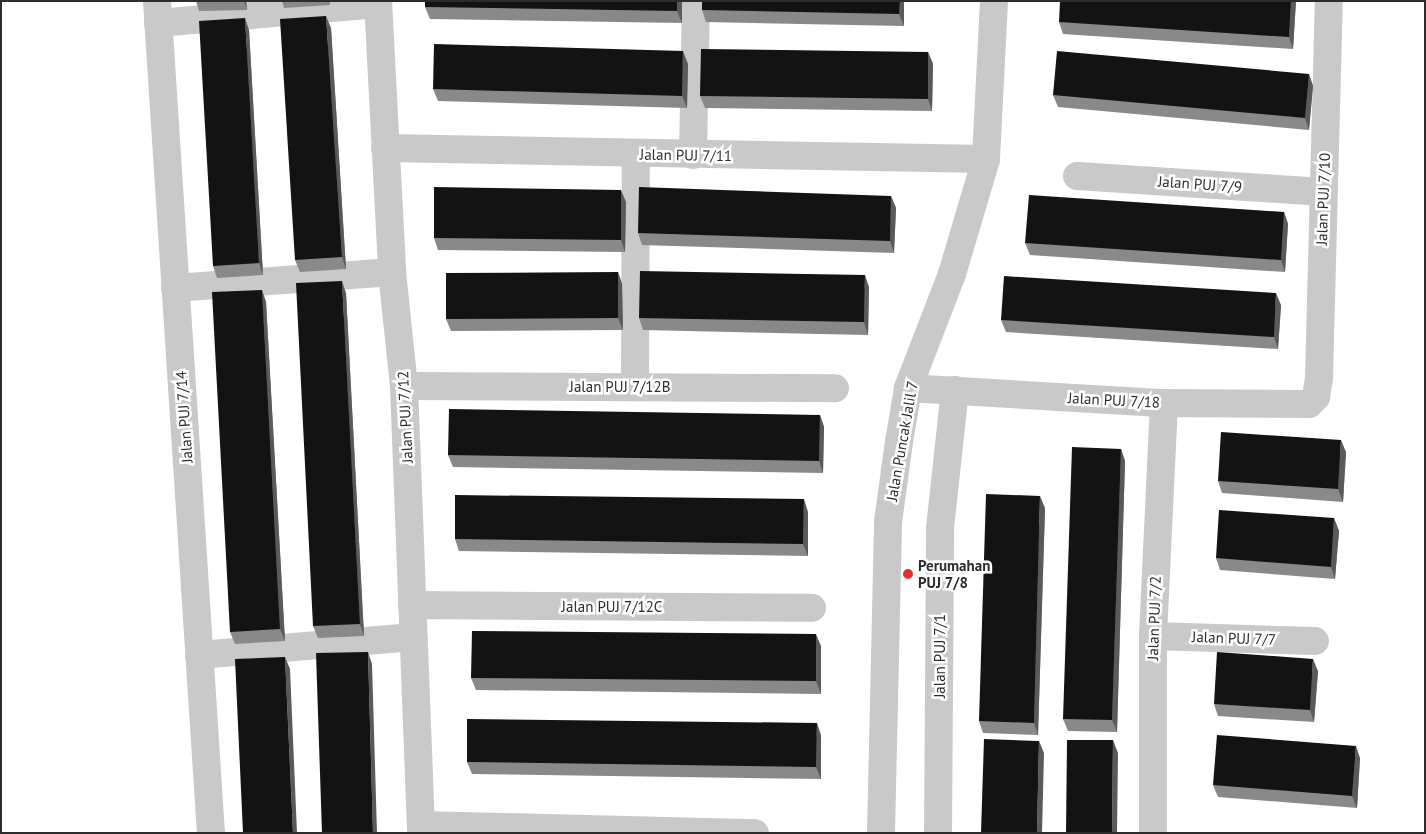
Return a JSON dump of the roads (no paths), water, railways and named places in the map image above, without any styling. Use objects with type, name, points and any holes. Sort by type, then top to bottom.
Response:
[{"type":"street","points":[[693,155],[696,1]]},
{"type":"street","name":"Jalan Puncak Jalil 7","points":[[881,833],[888,522],[908,388],[952,274],[986,159],[994,1]]},
{"type":"street","name":"Jalan PUJ 7/10","points":[[1316,397],[1329,1]]},
{"type":"street","points":[[157,12],[378,3]]},
{"type":"street","name":"Jalan PUJ 7/12","points":[[378,3],[392,272],[404,386],[421,829]]},
{"type":"street","name":"Jalan PUJ 7/14","points":[[157,12],[211,833]]},
{"type":"street","name":"Jalan PUJ 7/11","points":[[385,148],[986,159]]},
{"type":"street","points":[[635,387],[636,154]]},
{"type":"street","name":"Jalan PUJ 7/9","points":[[1077,176],[1323,192]]},
{"type":"street","points":[[175,288],[392,272]]},
{"type":"street","name":"Jalan PUJ 7/12B","points":[[404,386],[835,388]]},
{"type":"street","name":"Jalan PUJ 7/18","points":[[908,388],[1164,403],[1309,404],[1316,397]]},
{"type":"street","name":"Jalan PUJ 7/1","points":[[938,833],[940,528],[955,390]]},
{"type":"street","name":"Jalan PUJ 7/2","points":[[1153,833],[1152,636],[1164,403]]},
{"type":"street","name":"Jalan PUJ 7/12C","points":[[412,605],[812,608]]},
{"type":"street","name":"Jalan PUJ 7/7","points":[[1152,636],[1315,640]]},
{"type":"street","points":[[199,655],[413,637]]},
{"type":"street","points":[[421,829],[755,833]]},
{"type":"place","name":"Perumahan PUJ 7/8","points":[[908,574]]}]
